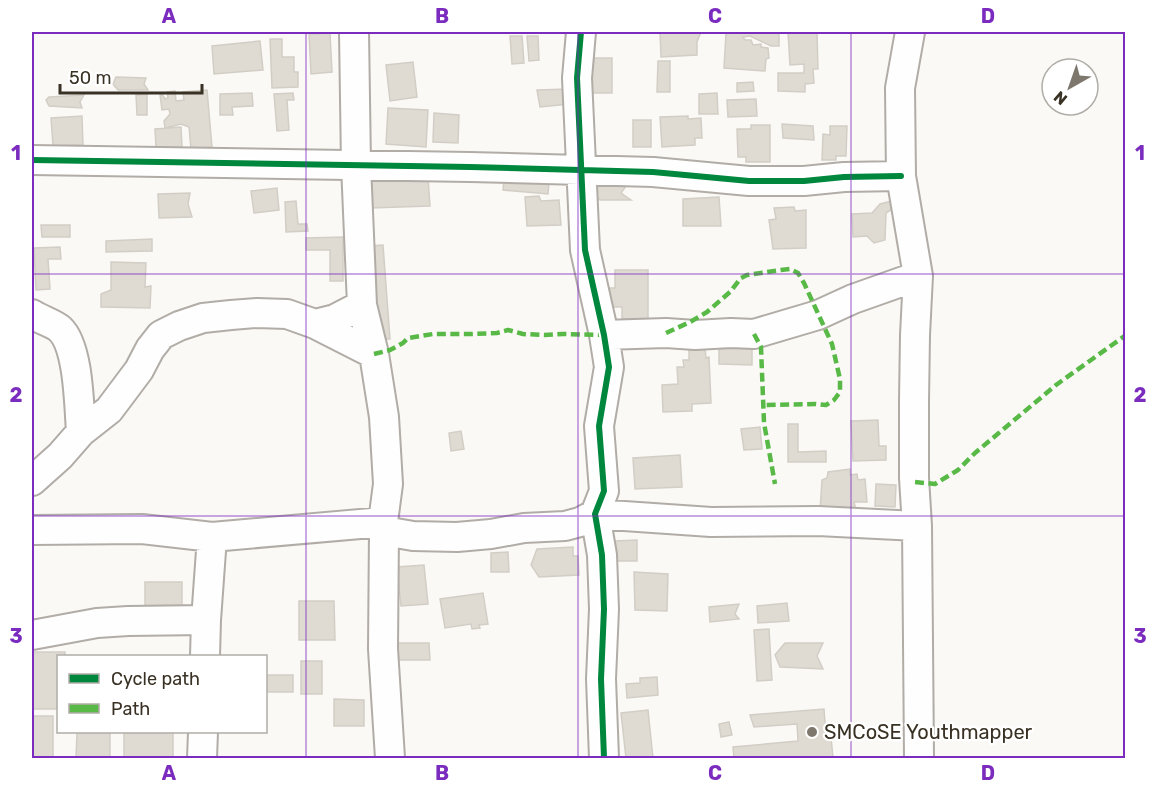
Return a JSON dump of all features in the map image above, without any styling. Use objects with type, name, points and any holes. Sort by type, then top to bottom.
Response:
[{"type":"street","points":[[354,32],[356,165],[362,304],[374,354],[384,417],[388,484],[383,526],[383,649],[390,759]]},
{"type":"street","points":[[581,32],[577,78],[585,250],[609,367],[599,426],[604,491],[595,514],[602,555],[604,609],[601,679],[604,759]]},
{"type":"street","points":[[910,32],[900,88],[900,176],[918,276],[914,401],[919,759]]},
{"type":"street","points":[[32,160],[470,166],[653,172],[749,181],[804,181],[844,177],[900,176]]},
{"type":"street","points":[[604,335],[754,334],[818,315],[853,299],[918,276]]},
{"type":"street","points":[[315,324],[335,319],[362,304]]},
{"type":"street","points":[[32,481],[60,456],[81,432],[109,410],[139,370],[150,349],[161,335],[179,326],[203,318],[258,313],[287,314],[315,324],[374,354]]},
{"type":"street","points":[[32,314],[60,328],[69,343],[77,374],[81,432]]},
{"type":"street","points":[[32,530],[142,529],[212,537],[383,526],[413,536],[457,537],[524,528],[565,526],[580,522],[595,514],[711,522],[818,521],[917,526]]},
{"type":"street","points":[[205,655],[212,537]]},
{"type":"street","points":[[32,634],[107,622],[206,620]]},
{"type":"street","points":[[202,759],[203,733]]},
{"type":"building","points":[[660,32],[701,32],[697,42],[697,55],[661,57]]},
{"type":"building","points":[[779,32],[779,46],[771,46],[750,36],[743,37],[745,40],[751,40],[753,45],[761,44],[761,47],[768,48],[769,58],[766,59],[765,71],[724,68],[726,33]]},
{"type":"building","points":[[788,32],[817,32],[818,69],[813,69],[814,83],[805,84],[805,92],[778,91],[778,73],[804,73],[804,64],[790,65]]},
{"type":"building","points":[[330,33],[332,72],[311,74],[309,34]]},
{"type":"building","points":[[510,36],[522,36],[524,63],[512,64]]},
{"type":"building","points":[[527,36],[538,36],[539,60],[529,61]]},
{"type":"building","points":[[270,39],[282,39],[282,57],[294,57],[294,72],[298,72],[298,87],[272,88]]},
{"type":"building","points":[[260,41],[263,70],[214,74],[212,46]]},
{"type":"building","points":[[588,58],[612,58],[612,93],[588,93]]},
{"type":"building","points":[[658,61],[670,61],[670,92],[657,92]]},
{"type":"building","points":[[413,62],[417,97],[390,101],[386,65]]},
{"type":"building","points":[[116,77],[146,78],[144,84],[148,90],[118,90],[113,84]]},
{"type":"building","points":[[753,82],[754,91],[737,92],[737,83]]},
{"type":"building","points":[[569,89],[569,104],[540,107],[537,90]]},
{"type":"building","points":[[207,90],[212,147],[191,149],[189,127],[181,124],[165,128],[164,121],[170,114],[169,109],[162,110],[160,95],[162,94],[165,99],[168,98],[167,92],[175,91],[176,101],[184,100],[183,92]]},
{"type":"building","points":[[252,93],[253,106],[232,107],[233,115],[220,115],[220,94]]},
{"type":"building","points":[[293,93],[294,100],[287,100],[289,130],[277,131],[274,94]]},
{"type":"building","points":[[717,93],[718,114],[699,114],[699,94]]},
{"type":"building","points":[[147,94],[147,115],[137,115],[136,95]]},
{"type":"building","points":[[84,95],[80,102],[82,108],[49,106],[46,100],[49,97]]},
{"type":"building","points":[[756,99],[757,116],[728,117],[727,100]]},
{"type":"building","points":[[388,108],[428,110],[426,147],[386,144]]},
{"type":"building","points":[[434,113],[459,115],[458,143],[433,142]]},
{"type":"building","points":[[82,116],[83,145],[53,146],[51,118]]},
{"type":"building","points":[[688,116],[688,119],[701,118],[702,138],[695,138],[695,145],[662,147],[660,117]]},
{"type":"building","points":[[633,120],[651,120],[651,147],[633,147]]},
{"type":"building","points":[[782,124],[813,126],[814,140],[783,138]]},
{"type":"building","points":[[751,125],[770,125],[770,162],[746,162],[746,157],[738,157],[737,129],[751,129]]},
{"type":"building","points":[[830,126],[847,126],[846,156],[836,156],[836,160],[822,160],[823,134],[830,135]]},
{"type":"building","points":[[181,127],[182,147],[156,148],[155,129]]},
{"type":"building","points":[[428,177],[430,206],[371,208],[370,180]]},
{"type":"building","points":[[504,179],[549,182],[548,194],[503,190]]},
{"type":"building","points":[[598,182],[629,182],[621,193],[631,200],[600,200],[593,193]]},
{"type":"building","points":[[277,188],[279,210],[254,213],[251,191]]},
{"type":"building","points":[[190,193],[188,204],[192,217],[159,218],[158,194]]},
{"type":"building","points":[[539,196],[541,201],[559,200],[561,225],[527,226],[525,197]]},
{"type":"building","points":[[719,197],[721,226],[683,226],[683,199]]},
{"type":"building","points":[[296,201],[298,224],[307,224],[308,231],[286,232],[285,202]]},
{"type":"building","points":[[892,201],[894,208],[886,213],[885,240],[874,243],[867,236],[853,237],[852,214],[872,213],[880,204]]},
{"type":"building","points":[[794,207],[795,211],[806,210],[806,248],[773,249],[769,220],[776,219],[774,208]]},
{"type":"building","points":[[41,225],[70,225],[70,237],[42,237]]},
{"type":"building","points":[[343,237],[343,281],[330,281],[330,250],[306,250],[306,238]]},
{"type":"building","points":[[152,239],[152,251],[106,252],[106,241]]},
{"type":"building","points":[[383,245],[390,339],[376,339],[369,246]]},
{"type":"building","points":[[60,247],[61,259],[48,259],[50,289],[36,290],[34,248]]},
{"type":"building","points":[[111,262],[146,263],[145,287],[151,286],[150,308],[101,307],[101,294],[111,290]]},
{"type":"building","points":[[615,270],[648,270],[648,319],[622,319],[622,307],[608,307],[608,288],[615,288]]},
{"type":"building","points":[[719,346],[752,346],[752,365],[719,364]]},
{"type":"building","points":[[705,347],[706,358],[709,357],[711,403],[692,404],[692,411],[663,412],[662,385],[678,384],[677,367],[684,367],[683,360],[689,360],[689,348]]},
{"type":"building","points":[[878,420],[879,446],[886,446],[886,460],[853,461],[851,421]]},
{"type":"building","points":[[788,424],[798,424],[798,452],[826,451],[826,462],[788,462]]},
{"type":"building","points":[[760,427],[762,449],[744,450],[741,429]]},
{"type":"building","points":[[461,431],[464,449],[451,451],[449,433]]},
{"type":"building","points":[[680,455],[682,487],[635,489],[633,458]]},
{"type":"building","points":[[850,469],[850,475],[857,474],[858,480],[865,479],[867,502],[854,502],[856,510],[820,511],[822,480],[827,478],[828,472]]},
{"type":"building","points":[[876,484],[896,485],[895,507],[875,506]]},
{"type":"building","points":[[637,540],[637,561],[615,561],[614,541]]},
{"type":"building","points":[[573,547],[573,556],[578,556],[579,575],[539,577],[531,565],[537,549]]},
{"type":"building","points":[[508,552],[509,572],[491,572],[491,553]]},
{"type":"building","points":[[424,565],[428,604],[401,606],[397,567]]},
{"type":"building","points":[[634,572],[668,574],[667,611],[635,610]]},
{"type":"building","points":[[145,582],[182,582],[182,612],[145,612]]},
{"type":"building","points":[[483,593],[488,624],[472,629],[471,624],[445,628],[440,599]]},
{"type":"building","points":[[299,601],[334,601],[335,640],[299,640]]},
{"type":"building","points":[[787,603],[789,621],[758,623],[757,606]]},
{"type":"building","points":[[739,604],[735,614],[739,619],[710,622],[709,607]]},
{"type":"building","points":[[769,629],[772,680],[757,681],[754,630]]},
{"type":"building","points":[[390,643],[429,643],[430,660],[390,660]]},
{"type":"building","points":[[785,643],[823,643],[817,656],[823,669],[780,667],[775,655]]},
{"type":"building","points":[[32,652],[65,652],[65,655],[57,655],[57,709],[32,709]]},
{"type":"building","points":[[301,661],[322,661],[322,694],[301,694]]},
{"type":"building","points":[[267,675],[293,675],[293,692],[267,692]]},
{"type":"building","points":[[657,677],[658,695],[627,698],[626,684],[640,683],[640,678]]},
{"type":"building","points":[[334,699],[364,700],[364,726],[334,726]]},
{"type":"building","name":"SMCoSE Youthmapper","points":[[824,709],[826,737],[831,737],[833,758],[734,758],[733,747],[798,741],[797,724],[754,727],[750,715]]},
{"type":"building","points":[[648,710],[653,758],[626,758],[621,713]]},
{"type":"building","points":[[32,716],[53,716],[53,758],[32,758]]},
{"type":"building","points":[[729,722],[732,735],[721,737],[719,724]]},
{"type":"building","points":[[77,733],[110,733],[110,758],[76,758]]},
{"type":"building","points":[[124,733],[173,733],[173,758],[124,758]]},
{"type":"marked path","points":[[666,333],[707,312],[730,292],[741,278],[747,275],[790,269],[798,273],[832,344],[840,379],[840,392],[826,405],[763,405]]},
{"type":"marked path","points":[[374,354],[390,350],[408,338],[433,334],[497,333],[508,330],[523,334],[604,335]]},
{"type":"marked path","points":[[754,334],[761,347],[764,423],[775,484]]},
{"type":"marked path","points":[[915,482],[935,484],[958,470],[1056,385],[1126,335]]},
{"type":"cycle path","points":[[581,32],[577,78],[585,250],[609,367],[599,426],[604,491],[595,514],[602,555],[604,609],[601,679],[604,758]]},
{"type":"cycle path","points":[[32,160],[653,172],[749,181],[804,181],[844,177],[901,176]]},
{"type":"place","name":"SMCoSE Youthmapper","points":[[812,732]]}]
